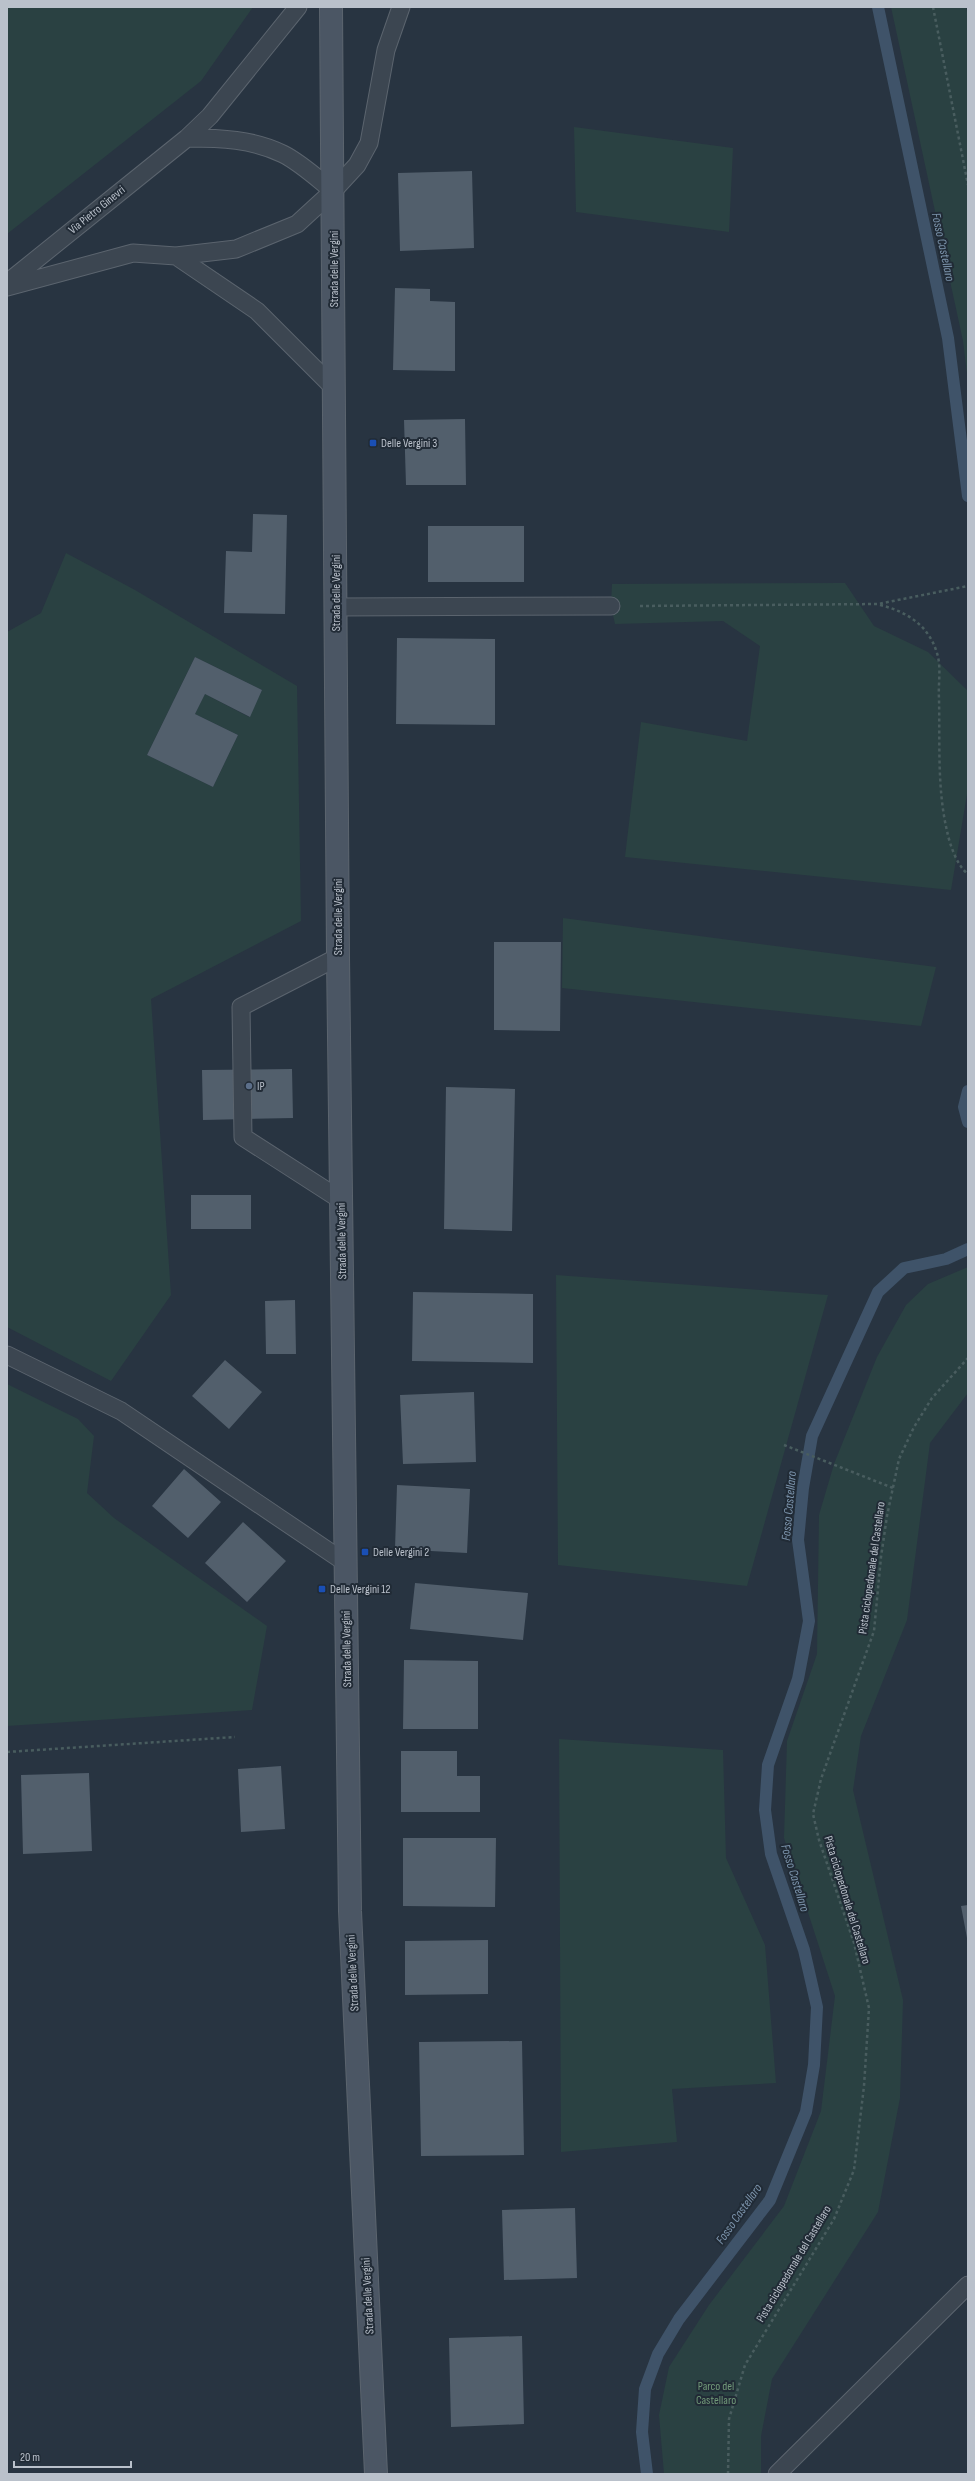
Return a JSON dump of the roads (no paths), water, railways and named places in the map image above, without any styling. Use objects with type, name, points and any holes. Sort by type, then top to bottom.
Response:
[{"type":"main road","name":"Strada delle Vergini","points":[[331,7],[338,957],[350,1911],[376,2474]]},
{"type":"lane","name":"Via Pietro Ginevri","points":[[7,283],[187,138],[210,116],[298,7]]},
{"type":"lane","points":[[7,287],[133,253],[176,256],[236,249],[297,224],[333,191],[357,165],[369,143],[386,50],[401,7]]},
{"type":"lane","points":[[187,138],[227,138],[256,144],[284,154],[333,191]]},
{"type":"lane","points":[[176,256],[257,311],[334,388]]},
{"type":"lane","points":[[336,607],[612,606]]},
{"type":"lane","points":[[338,957],[241,1007],[243,1137],[341,1200]]},
{"type":"lane","points":[[7,1355],[120,1411],[346,1563]]},
{"type":"lane","points":[[777,2474],[968,2285]]},
{"type":"waterway","name":"Fosso Castellaro","points":[[878,7],[948,338],[968,496]]},
{"type":"waterway","name":"Fosso Castellaro","points":[[968,1091],[964,1107],[968,1122]]},
{"type":"waterway","name":"Fosso Castellaro","points":[[647,2474],[642,2432],[645,2389],[658,2354],[679,2319],[770,2200],[806,2112],[814,2065],[817,2007],[804,1950],[771,1854],[765,1810],[768,1765],[798,1679],[809,1621],[798,1540],[803,1488],[812,1436],[878,1292],[904,1268],[946,1259],[968,1249]]},
{"type":"place","name":"Delle Vergini 3","points":[[373,443]]},
{"type":"place","name":"IP","points":[[249,1086]]},
{"type":"place","name":"Delle Vergini 2","points":[[365,1552]]},
{"type":"place","name":"Delle Vergini 12","points":[[322,1589]]},
{"type":"park label","name":"Parco del Castellaro","points":[[716,2393]]}]
